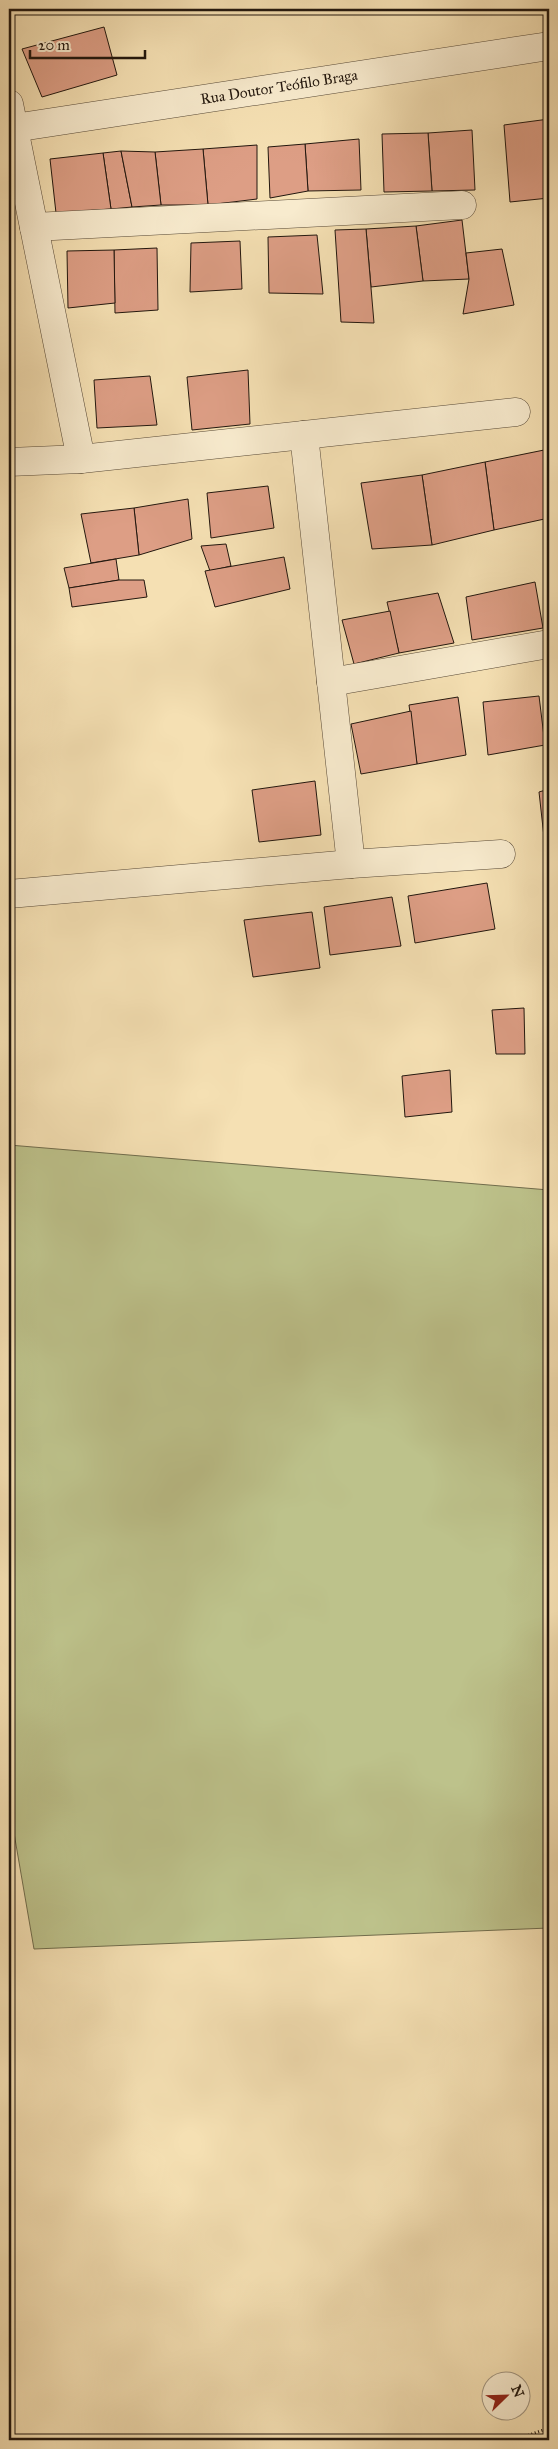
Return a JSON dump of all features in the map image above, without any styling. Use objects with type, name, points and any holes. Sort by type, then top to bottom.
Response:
[{"type":"street","name":"Rua Doutor Teófilo Braga","points":[[11,120],[549,46]]},
{"type":"street","points":[[11,120],[81,459]]},
{"type":"street","points":[[34,226],[462,205]]},
{"type":"street","points":[[9,462],[81,459],[516,412]]},
{"type":"street","points":[[304,435],[351,864]]},
{"type":"street","points":[[331,682],[549,644]]},
{"type":"street","points":[[9,894],[351,864],[501,854]]},
{"type":"path","points":[[515,2440],[549,2428]]},
{"type":"green space","points":[[9,1145],[549,1190],[549,1928],[34,1949],[9,1804]]},
{"type":"building","points":[[104,27],[117,75],[42,97],[22,49]]},
{"type":"building","points":[[549,119],[549,198],[510,202],[504,125]]},
{"type":"building","points":[[472,130],[475,190],[432,191],[428,133]]},
{"type":"building","points":[[428,133],[432,191],[384,192],[382,134]]},
{"type":"building","points":[[359,139],[361,190],[308,191],[305,144]]},
{"type":"building","points":[[305,144],[308,191],[270,198],[268,147]]},
{"type":"building","points":[[257,145],[257,199],[208,205],[203,149]]},
{"type":"building","points":[[203,149],[208,205],[161,205],[155,152]]},
{"type":"building","points":[[121,151],[132,207],[111,209],[103,153]]},
{"type":"building","points":[[121,151],[155,152],[161,205],[132,207]]},
{"type":"building","points":[[103,153],[111,209],[56,213],[50,159]]},
{"type":"building","points":[[462,220],[469,279],[423,281],[416,226]]},
{"type":"building","points":[[416,226],[423,281],[371,287],[366,229]]},
{"type":"building","points":[[366,229],[374,323],[341,322],[335,230]]},
{"type":"building","points":[[317,235],[323,294],[269,293],[268,237]]},
{"type":"building","points":[[240,241],[242,289],[190,292],[191,243]]},
{"type":"building","points":[[157,248],[158,310],[115,313],[114,250]]},
{"type":"building","points":[[502,249],[514,305],[463,314],[469,279],[466,253]]},
{"type":"building","points":[[114,250],[115,303],[68,308],[67,251]]},
{"type":"building","points":[[248,370],[250,424],[192,430],[187,377]]},
{"type":"building","points":[[150,376],[157,425],[97,428],[94,380]]},
{"type":"building","points":[[549,449],[549,518],[494,530],[485,462]]},
{"type":"building","points":[[485,462],[494,530],[432,545],[422,475]]},
{"type":"building","points":[[422,475],[432,545],[372,549],[361,483]]},
{"type":"building","points":[[268,486],[274,528],[211,538],[207,493]]},
{"type":"building","points":[[188,499],[192,539],[139,555],[134,508]]},
{"type":"building","points":[[134,508],[139,555],[91,563],[81,514]]},
{"type":"building","points":[[226,544],[231,566],[210,571],[201,546]]},
{"type":"building","points":[[284,557],[290,589],[215,607],[205,571]]},
{"type":"building","points":[[116,559],[119,580],[69,588],[64,568]]},
{"type":"building","points":[[119,580],[144,580],[147,597],[72,607],[69,588]]},
{"type":"building","points":[[535,582],[543,628],[472,640],[466,597]]},
{"type":"building","points":[[438,593],[454,643],[399,653],[387,602]]},
{"type":"building","points":[[390,611],[399,653],[354,664],[342,620]]},
{"type":"building","points":[[547,668],[549,668],[549,689]]},
{"type":"building","points":[[539,696],[545,745],[488,755],[483,702]]},
{"type":"building","points":[[458,697],[466,755],[417,764],[409,705]]},
{"type":"building","points":[[411,711],[417,764],[361,774],[351,724]]},
{"type":"building","points":[[315,781],[321,835],[259,842],[252,790]]},
{"type":"building","points":[[549,789],[549,836],[544,837],[539,792]]},
{"type":"building","points":[[487,883],[495,929],[415,943],[408,896]]},
{"type":"building","points":[[392,897],[401,946],[330,955],[324,907]]},
{"type":"building","points":[[312,912],[320,968],[253,977],[244,920]]},
{"type":"building","points":[[524,1008],[525,1054],[496,1054],[492,1010]]},
{"type":"building","points":[[450,1070],[452,1112],[405,1117],[402,1076]]}]
